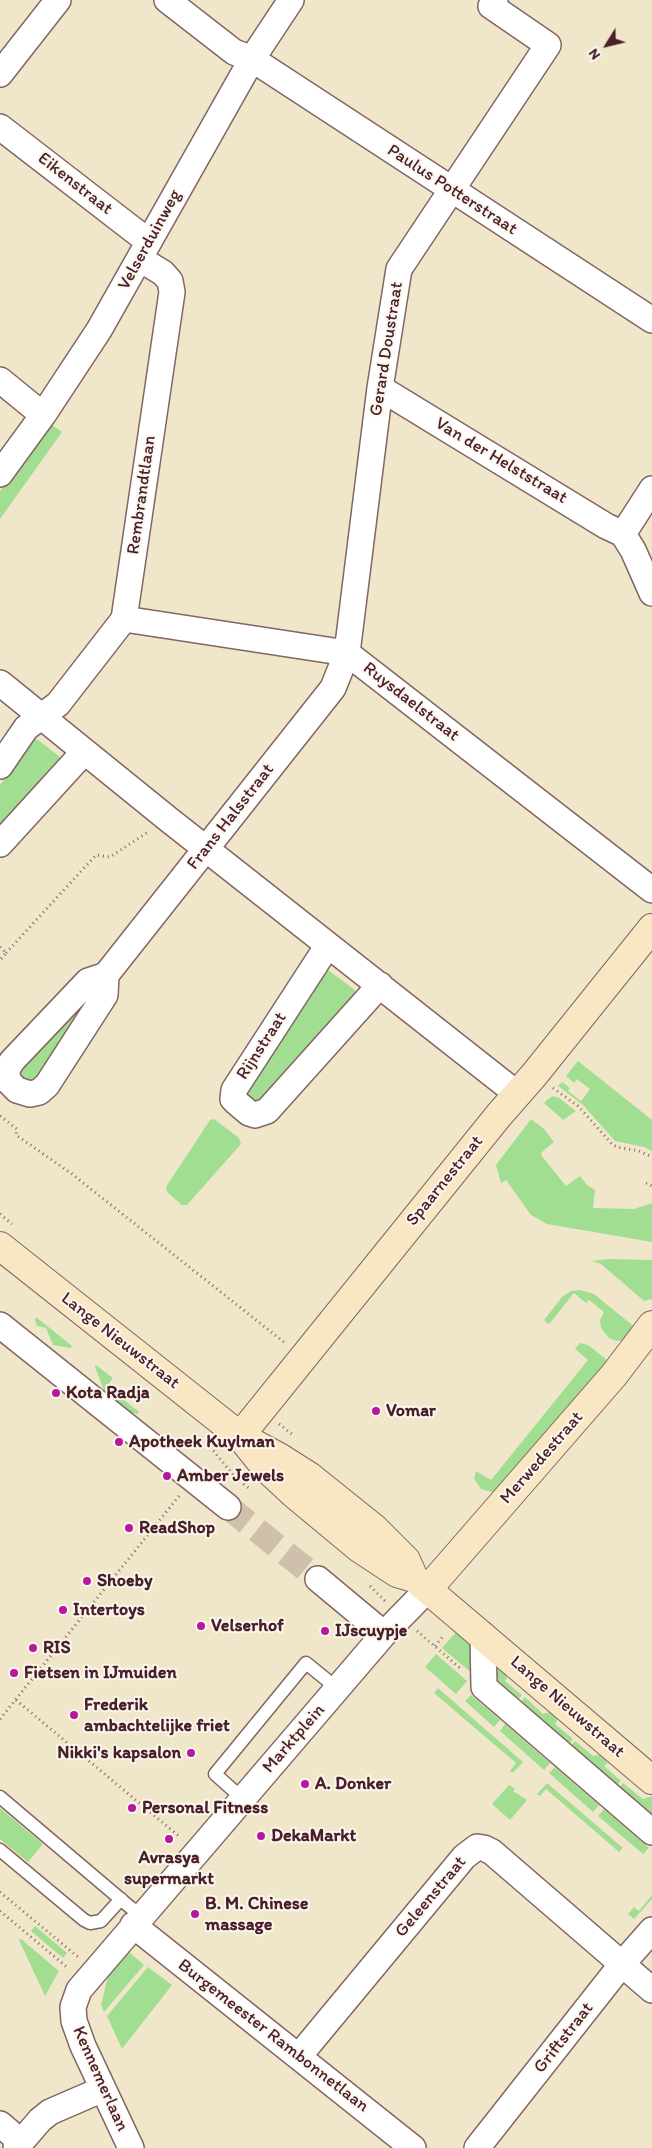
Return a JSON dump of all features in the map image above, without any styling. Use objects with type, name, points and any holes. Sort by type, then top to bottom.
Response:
[{"type":"street","points":[[0,74],[58,0]]},
{"type":"street","name":"Paulus Potterstraat","points":[[167,0],[234,52],[252,59],[652,320]]},
{"type":"street","name":"Velserduinweg","points":[[0,474],[43,415],[94,338],[252,59],[291,0]]},
{"type":"street","name":"Gerard Doustraat","points":[[347,653],[380,388],[399,269],[548,45],[491,6],[495,0]]},
{"type":"street","name":"Eikenstraat","points":[[0,126],[145,250]]},
{"type":"street","name":"Rembrandtlaan","points":[[42,716],[58,704],[124,619],[172,292],[170,281],[145,250]]},
{"type":"street","points":[[0,380],[43,415]]},
{"type":"street","name":"Van der Helststraat","points":[[380,388],[606,526],[623,534]]},
{"type":"street","points":[[652,488],[623,534],[633,550],[652,593]]},
{"type":"street","name":"Ruysdaelstraat","points":[[124,619],[347,653],[652,890]]},
{"type":"street","name":"Frans Halsstraat","points":[[106,975],[105,995],[47,1085],[39,1092],[30,1094],[17,1090],[9,1082],[7,1075],[7,1069],[12,1061],[88,981],[106,975],[333,688],[347,653]]},
{"type":"street","points":[[0,683],[168,819],[380,986],[525,1084]]},
{"type":"street","points":[[0,766],[26,728],[42,716]]},
{"type":"street","points":[[0,844],[84,752]]},
{"type":"street","name":"Spaarnestraat","points":[[240,1436],[652,928]]},
{"type":"street","name":"Rijnstraat","points":[[328,945],[236,1084],[233,1094],[236,1102],[256,1115],[267,1111],[380,986]]},
{"type":"street","name":"Lange Nieuwstraat","points":[[0,1246],[240,1436],[265,1467],[360,1548],[397,1574],[421,1583],[652,1780]]},
{"type":"street","points":[[0,1325],[228,1506]]},
{"type":"street","name":"Merwedestraat","points":[[421,1583],[614,1375],[652,1325]]},
{"type":"street","points":[[318,1579],[384,1634]]},
{"type":"street","name":"Marktplein","points":[[138,1920],[338,1689],[384,1634],[421,1583]]},
{"type":"street","name":"Lange Nieuwstraat","points":[[483,1634],[484,1687]]},
{"type":"street","points":[[484,1687],[652,1832]]},
{"type":"street","name":"Geleenstraat","points":[[299,2056],[464,1857],[477,1847],[492,1852],[652,1990]]},
{"type":"street","name":"Kennemerlaan","points":[[131,2148],[74,2021],[73,2006],[75,1998],[89,1976],[138,1920]]},
{"type":"street","name":"Burgemeester Rambonnetlaan","points":[[138,1920],[299,2056],[413,2148]]},
{"type":"street","name":"Griftstraat","points":[[477,2148],[622,1964],[652,1930]]},
{"type":"street","points":[[0,2124],[19,2145],[40,2120],[50,2112],[104,2089]]},
{"type":"lane","points":[[243,1799],[215,1774],[306,1663],[338,1689]]},
{"type":"lane","points":[[0,1797],[121,1899],[138,1920]]},
{"type":"lane","points":[[0,1850],[90,1923],[101,1921],[121,1899]]},
{"type":"path","points":[[0,960],[96,855],[110,857],[168,819]]},
{"type":"path","points":[[0,947],[6,953]]},
{"type":"path","points":[[525,1084],[578,1106],[612,1144],[639,1151],[652,1157]]},
{"type":"path","points":[[0,1116],[17,1129],[16,1135],[80,1180],[304,1357]]},
{"type":"path","points":[[646,1183],[652,1186]]},
{"type":"path","points":[[0,1719],[193,1478]]},
{"type":"path","points":[[425,1638],[484,1687]]},
{"type":"path","points":[[16,1700],[198,1852]]},
{"type":"path","points":[[0,1892],[89,1976]]},
{"type":"path","points":[[0,1911],[89,1976]]},
{"type":"green space","points":[[49,423],[62,432],[0,519],[0,491]]},
{"type":"green space","points":[[32,739],[37,739],[60,757],[60,763],[0,827],[0,785]]},
{"type":"green space","points":[[324,970],[328,970],[355,990],[355,995],[259,1103],[252,1103],[245,1093]]},
{"type":"green space","points":[[86,997],[90,1001],[35,1081],[26,1082],[21,1077],[20,1071]]},
{"type":"green space","points":[[578,1061],[652,1120],[652,1151],[644,1147],[615,1141],[583,1105],[558,1086],[562,1082],[570,1088],[568,1091],[581,1101],[590,1089],[577,1079],[574,1083],[566,1076]]},
{"type":"green space","points":[[553,1096],[559,1098],[576,1111],[563,1120],[544,1103]]},
{"type":"green space","points":[[214,1119],[239,1138],[241,1144],[187,1205],[182,1205],[167,1192],[166,1187],[210,1120]]},
{"type":"green space","points":[[531,1119],[544,1129],[554,1142],[541,1155],[566,1186],[580,1176],[588,1186],[595,1190],[593,1208],[634,1209],[652,1203],[652,1242],[547,1224],[531,1215],[506,1180],[501,1183],[496,1165]]},
{"type":"green space","points":[[608,1259],[652,1260],[652,1299],[644,1301],[601,1264],[592,1261]]},
{"type":"green space","points":[[580,1290],[594,1294],[637,1329],[626,1340],[617,1341],[609,1338],[601,1328],[600,1320],[604,1312],[589,1300],[586,1303],[574,1293],[550,1323],[548,1324],[544,1320],[562,1297],[571,1291]]},
{"type":"green space","points":[[36,1317],[72,1346],[71,1348],[53,1345],[46,1328],[37,1326]]},
{"type":"green space","points":[[580,1343],[588,1345],[606,1359],[607,1363],[495,1493],[481,1489],[474,1479],[476,1471],[491,1480],[588,1360],[575,1349]]},
{"type":"green space","points":[[96,1365],[113,1378],[107,1386],[139,1412],[138,1414],[121,1411],[118,1402],[108,1401],[95,1367]]},
{"type":"green space","points":[[457,1631],[472,1642],[473,1674],[442,1648]]},
{"type":"green space","points":[[436,1654],[467,1681],[456,1694],[425,1667]]},
{"type":"green space","points":[[497,1661],[506,1668],[507,1678],[505,1681],[522,1695],[514,1705],[501,1693],[494,1676]]},
{"type":"green space","points":[[438,1688],[523,1762],[513,1773],[510,1771],[516,1763],[434,1693]]},
{"type":"green space","points":[[471,1695],[500,1720],[494,1727],[465,1701]]},
{"type":"green space","points":[[525,1697],[543,1714],[554,1711],[556,1713],[557,1721],[555,1724],[573,1739],[565,1748],[517,1706]]},
{"type":"green space","points":[[505,1724],[550,1763],[544,1770],[500,1731]]},
{"type":"green space","points":[[575,1741],[593,1756],[606,1755],[607,1764],[604,1766],[621,1781],[613,1789],[568,1750]]},
{"type":"green space","points":[[555,1767],[599,1805],[593,1812],[549,1773]]},
{"type":"green space","points":[[547,1783],[623,1848],[619,1852],[546,1789],[540,1796],[537,1794]]},
{"type":"green space","points":[[623,1783],[643,1799],[652,1796],[652,1823],[616,1792]]},
{"type":"green space","points":[[509,1785],[515,1789],[513,1791],[527,1800],[510,1820],[492,1804]]},
{"type":"green space","points":[[0,1808],[43,1844],[28,1862],[0,1839]]},
{"type":"green space","points":[[604,1809],[649,1848],[643,1854],[598,1816]]},
{"type":"green space","points":[[652,1895],[652,1899],[634,1919],[628,1914],[634,1907],[639,1911]]},
{"type":"green space","points":[[35,1926],[67,1953],[63,1958],[31,1931]]},
{"type":"green space","points":[[21,1939],[59,1971],[45,1996],[19,1940]]},
{"type":"green space","points":[[129,1952],[144,1965],[104,2012],[101,2005],[108,1976]]},
{"type":"green space","points":[[148,1967],[172,1985],[122,2049],[107,2016]]},
{"type":"tunnel","points":[[228,1507],[318,1579]]},
{"type":"place","name":"Kota Radja","points":[[56,1393]]},
{"type":"place","name":"Vomar","points":[[376,1411]]},
{"type":"place","name":"Apotheek Kuylman","points":[[119,1442]]},
{"type":"place","name":"Amber Jewels","points":[[167,1476]]},
{"type":"place","name":"ReadShop","points":[[129,1528]]},
{"type":"place","name":"Shoeby","points":[[87,1581]]},
{"type":"place","name":"Intertoys","points":[[63,1610]]},
{"type":"place","name":"Velserhof","points":[[201,1626]]},
{"type":"place","name":"IJscuypje","points":[[325,1631]]},
{"type":"place","name":"RIS","points":[[33,1648]]},
{"type":"place","name":"Fietsen in IJmuiden","points":[[14,1673]]},
{"type":"place","name":"Frederik ambachtelijke friet","points":[[74,1715]]},
{"type":"place","name":"Nikki's kapsalon","points":[[191,1753]]},
{"type":"place","name":"A. Donker","points":[[305,1784]]},
{"type":"place","name":"Personal Fitness","points":[[132,1808]]},
{"type":"place","name":"DekaMarkt","points":[[261,1836]]},
{"type":"place","name":"Avrasya supermarkt","points":[[169,1839]]},
{"type":"place","name":"B. M. Chinese massage","points":[[195,1914]]}]
